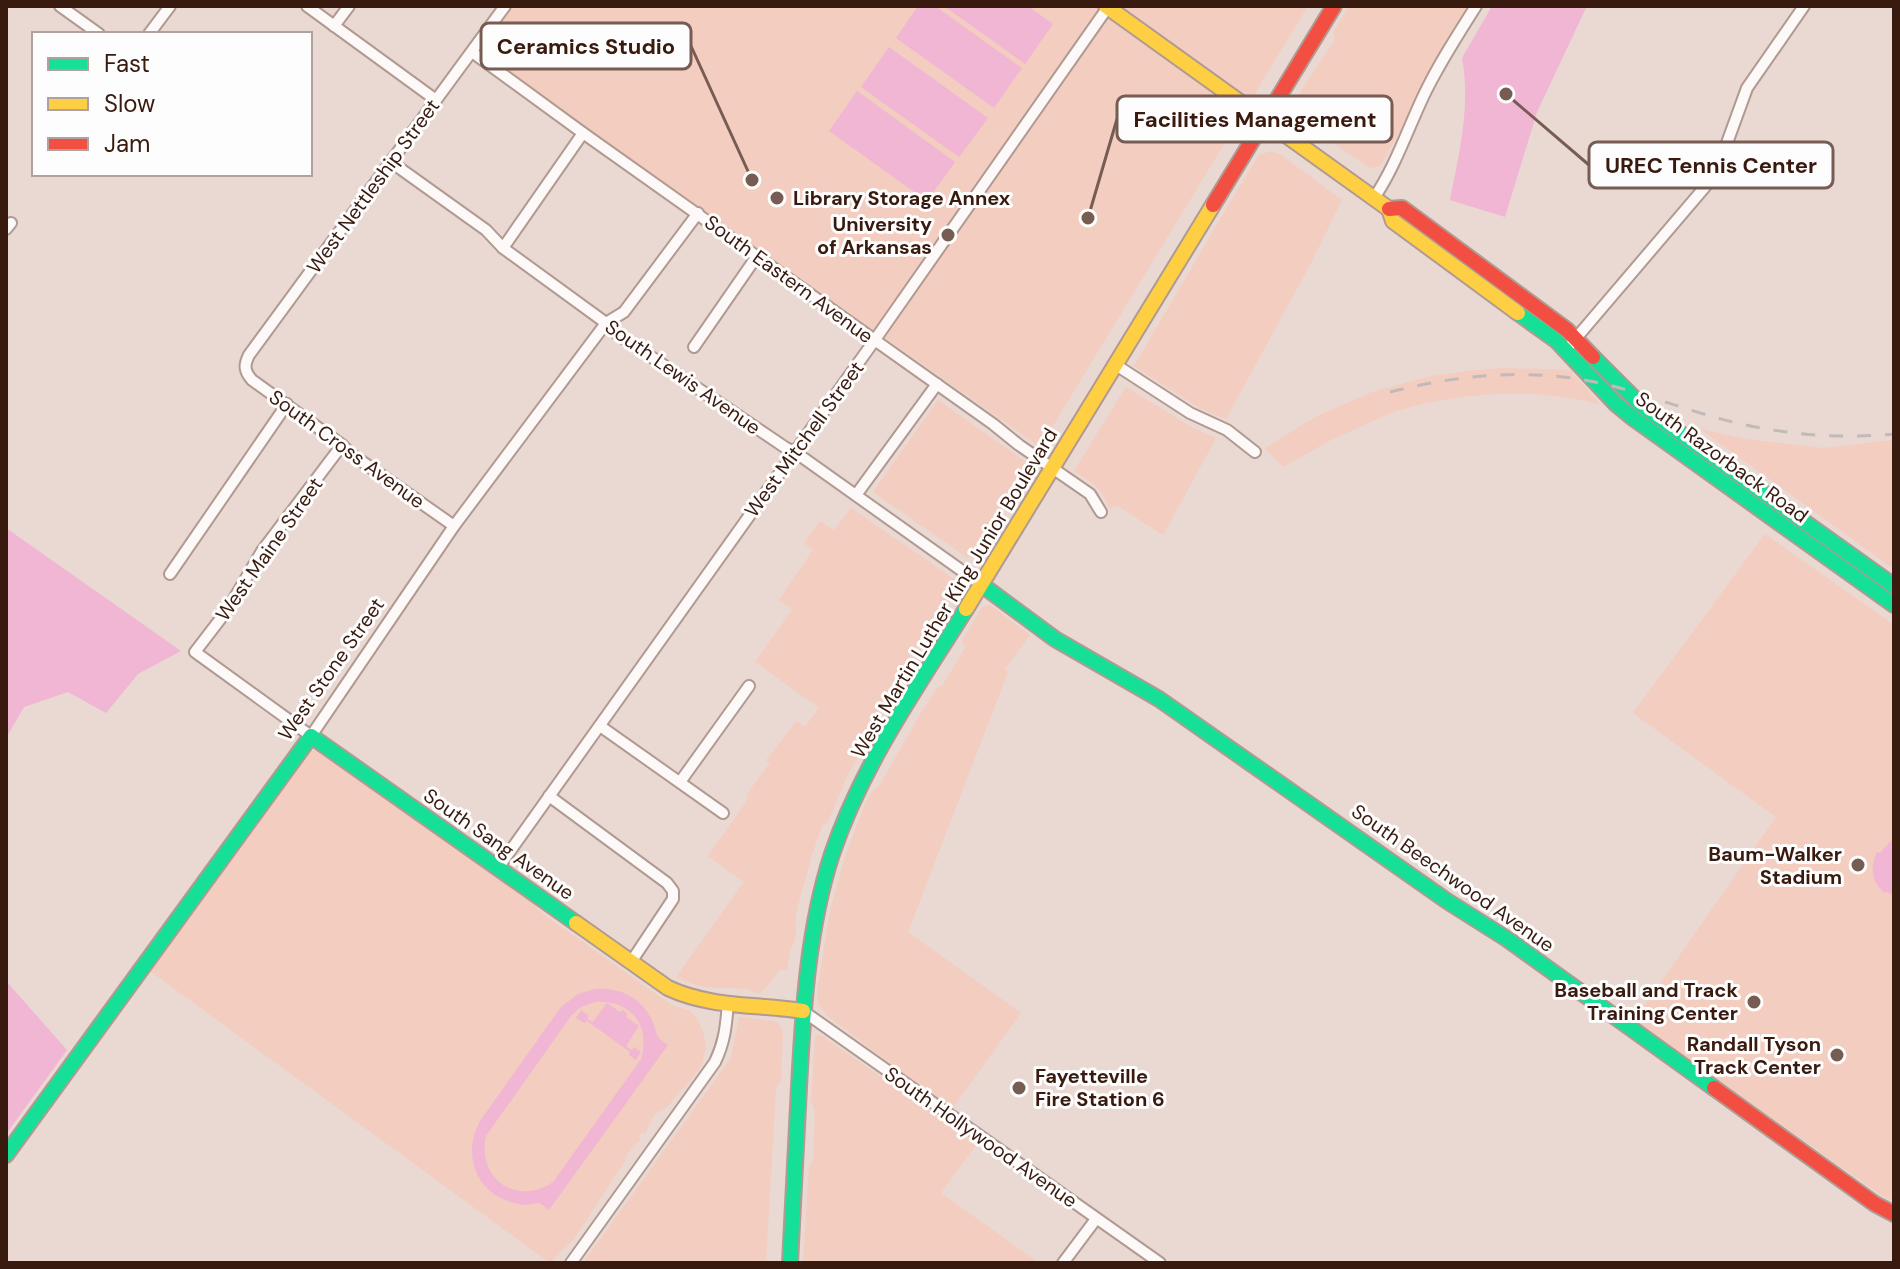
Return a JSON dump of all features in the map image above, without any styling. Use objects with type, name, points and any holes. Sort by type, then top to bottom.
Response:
[{"type":"main road","name":"West Martin Luther King Junior Boulevard","points":[[790,1263],[803,1011],[811,940],[832,854],[849,810],[899,717],[1334,6]]},
{"type":"main road","name":"South Razorback Road","points":[[1107,7],[1389,209],[1402,208],[1550,316],[1616,404],[1894,605]]},
{"type":"main road","name":"South Razorback Road","points":[[1571,344],[1634,400],[1894,586]]},
{"type":"main road","name":"South Beechwood Avenue","points":[[982,585],[1055,639],[1159,699],[1474,920],[1507,939],[1875,1204],[1894,1214]]},
{"type":"main road","name":"South Sang Avenue","points":[[311,736],[678,994],[694,999],[803,1011]]},
{"type":"main road","name":"West Stone Street","points":[[6,1155],[311,736]]},
{"type":"street","points":[[60,6],[96,32]]},
{"type":"street","points":[[150,32],[170,6]]},
{"type":"street","points":[[307,6],[436,100]]},
{"type":"street","points":[[334,26],[349,6]]},
{"type":"street","name":"West Nettleship Street","points":[[245,369],[249,355],[505,6]]},
{"type":"street","points":[[1374,198],[1385,182],[1433,79],[1476,6]]},
{"type":"street","points":[[1571,344],[1710,181],[1719,165],[1747,88],[1804,6]]},
{"type":"street","name":"West Mitchell Street","points":[[498,868],[874,341],[1107,7]]},
{"type":"street","name":"South Eastern Avenue","points":[[472,52],[1090,494],[1101,512]]},
{"type":"street","points":[[503,248],[583,133]]},
{"type":"street","name":"South Lewis Avenue","points":[[391,162],[486,230],[503,248],[616,333],[795,452],[982,585]]},
{"type":"street","name":"West Stone Street","points":[[311,736],[454,526],[606,323],[624,312],[698,213]]},
{"type":"street","points":[[694,347],[757,256]]},
{"type":"street","points":[[1116,365],[1190,413],[1227,430],[1255,452]]},
{"type":"street","name":"South Cross Avenue","points":[[245,369],[252,380],[454,526]]},
{"type":"street","points":[[856,495],[937,384]]},
{"type":"street","points":[[170,574],[287,404]]},
{"type":"street","name":"West Maine Street","points":[[195,652],[228,609],[262,551],[342,445]]},
{"type":"street","name":"South Sang Avenue","points":[[195,652],[311,736]]},
{"type":"street","points":[[680,782],[749,686]]},
{"type":"street","points":[[600,726],[723,813]]},
{"type":"street","points":[[549,796],[667,883],[673,891],[673,899],[631,962]]},
{"type":"street","points":[[571,1263],[715,1062],[723,1046],[728,1003]]},
{"type":"street","name":"South Hollywood Avenue","points":[[803,1011],[1160,1263]]},
{"type":"street","points":[[1063,1263],[1096,1219]]},
{"type":"shaded area","name":"University of Arkansas","points":[[505,6],[1308,6],[1040,447],[887,339],[794,283],[472,52]]},
{"type":"shaded area","points":[[918,6],[935,6],[1022,68],[994,108],[896,38]]},
{"type":"shaded area","points":[[944,6],[1028,6],[1053,24],[1025,64]]},
{"type":"shaded area","points":[[1349,6],[1469,6],[1438,55],[1380,166],[1369,168],[1296,116],[1292,109],[1335,39],[1333,33]]},
{"type":"shaded area","points":[[1492,6],[1587,6],[1537,112],[1505,217],[1450,200],[1465,112],[1462,58]]},
{"type":"shaded area","points":[[889,47],[988,118],[959,157],[861,87]]},
{"type":"shaded area","points":[[857,91],[955,162],[927,201],[829,131]]},
{"type":"shaded area","points":[[1271,151],[1342,200],[1226,419],[1201,409],[1134,366],[1259,155]]},
{"type":"shaded area","points":[[1504,368],[1570,370],[1600,404],[1537,394],[1461,397],[1393,412],[1331,440],[1283,467],[1265,448],[1317,416],[1372,392],[1431,376]]},
{"type":"shaded area","points":[[1126,387],[1193,428],[1216,438],[1163,535],[1118,506],[1110,509],[1096,486],[1074,471]]},
{"type":"shaded area","points":[[938,400],[1030,465],[981,545],[968,558],[873,492]]},
{"type":"shaded area","points":[[1700,429],[1745,439],[1823,448],[1894,440],[1894,569]]},
{"type":"shaded area","points":[[851,508],[961,584],[928,638],[922,637],[920,640],[860,738],[867,742],[848,774],[827,824],[823,823],[812,855],[798,906],[796,932],[787,970],[780,970],[758,994],[748,989],[705,987],[690,983],[676,977],[744,882],[708,856],[749,798],[746,795],[770,763],[766,760],[797,721],[805,727],[819,708],[755,662],[792,610],[779,600],[813,550],[804,543],[820,521],[834,530]]},
{"type":"shaded area","points":[[6,528],[181,651],[138,674],[106,713],[68,692],[24,707],[6,738]]},
{"type":"shaded area","points":[[1765,534],[1894,625],[1894,1201],[1884,1197],[1634,1021],[1776,817],[1633,713]]},
{"type":"shaded area","points":[[990,605],[1030,635],[1005,669],[1008,672],[908,932],[1021,1013],[954,1106],[932,1095],[825,1014],[819,1006],[817,992],[830,911],[864,806],[965,648],[962,640],[983,606]]},
{"type":"shaded area","points":[[314,750],[527,898],[543,914],[673,1006],[689,1010],[703,1031],[706,1046],[702,1065],[670,1104],[653,1116],[645,1134],[642,1132],[641,1139],[627,1154],[574,1239],[550,1263],[150,971],[304,757]]},
{"type":"shaded area","points":[[1894,837],[1894,896],[1885,893],[1874,879],[1873,864],[1877,852],[1880,853]]},
{"type":"shaded area","points":[[6,981],[67,1050],[6,1134]]},
{"type":"shaded area","points":[[604,989],[628,995],[642,1005],[658,1037],[668,1045],[549,1210],[539,1203],[524,1205],[508,1201],[486,1188],[474,1167],[472,1155],[476,1130],[561,1007],[578,994]],"holes":[[[608,1002],[619,1005],[635,1017],[643,1036],[641,1059],[553,1182],[539,1189],[513,1190],[493,1176],[487,1164],[486,1136],[571,1016],[581,1007]]]},
{"type":"shaded area","points":[[607,1003],[627,1013],[626,1017],[639,1026],[626,1046],[641,1052],[636,1060],[629,1055],[630,1052],[587,1021],[584,1023],[576,1018],[581,1010],[593,1022]]},
{"type":"shaded area","points":[[739,1017],[775,1021],[783,1032],[781,1081],[776,1088],[766,1263],[583,1263],[731,1058]]},
{"type":"shaded area","points":[[816,1035],[822,1036],[952,1126],[979,1141],[941,1193],[1039,1263],[803,1263],[809,1167],[813,1161],[815,1110],[811,1102]]},
{"type":"railway","points":[[1390,392],[1441,381],[1492,375],[1544,375],[1609,385],[1730,421],[1776,431],[1847,436],[1894,434]]},
{"type":"traffic: fast","points":[[1518,313],[1557,341],[1633,418],[1894,605]]},
{"type":"traffic: fast","points":[[1593,357],[1642,406],[1894,586]]},
{"type":"traffic: fast","points":[[982,585],[1055,639],[1159,699],[1447,901],[1507,939],[1714,1088]]},
{"type":"traffic: fast","points":[[790,1263],[805,999],[812,940],[824,882],[844,821],[875,758],[966,609]]},
{"type":"traffic: fast","points":[[6,1155],[311,736],[576,923]]},
{"type":"traffic: slow","points":[[1106,6],[1389,209],[1393,221],[1518,313]]},
{"type":"traffic: slow","points":[[966,609],[1213,205]]},
{"type":"traffic: slow","points":[[576,923],[668,988],[717,1002],[803,1011]]},
{"type":"traffic: jam","points":[[1213,205],[1334,6]]},
{"type":"traffic: jam","points":[[1389,209],[1402,208],[1567,330],[1593,357]]},
{"type":"traffic: jam","points":[[1714,1088],[1875,1204],[1894,1214]]},
{"type":"place","name":"UREC Tennis Center","points":[[1506,94]]},
{"type":"place","name":"Ceramics Studio","points":[[752,180]]},
{"type":"place","name":"Library Storage Annex","points":[[777,198]]},
{"type":"place","name":"Facilities Management","points":[[1088,218]]},
{"type":"place","name":"University of Arkansas","points":[[948,235]]},
{"type":"place","name":"Baum-Walker Stadium","points":[[1858,865]]},
{"type":"place","name":"Baseball and Track Training Center","points":[[1754,1002]]},
{"type":"place","name":"Randall Tyson Track Center","points":[[1837,1055]]},
{"type":"place","name":"Fayetteville Fire Station 6","points":[[1019,1088]]}]
